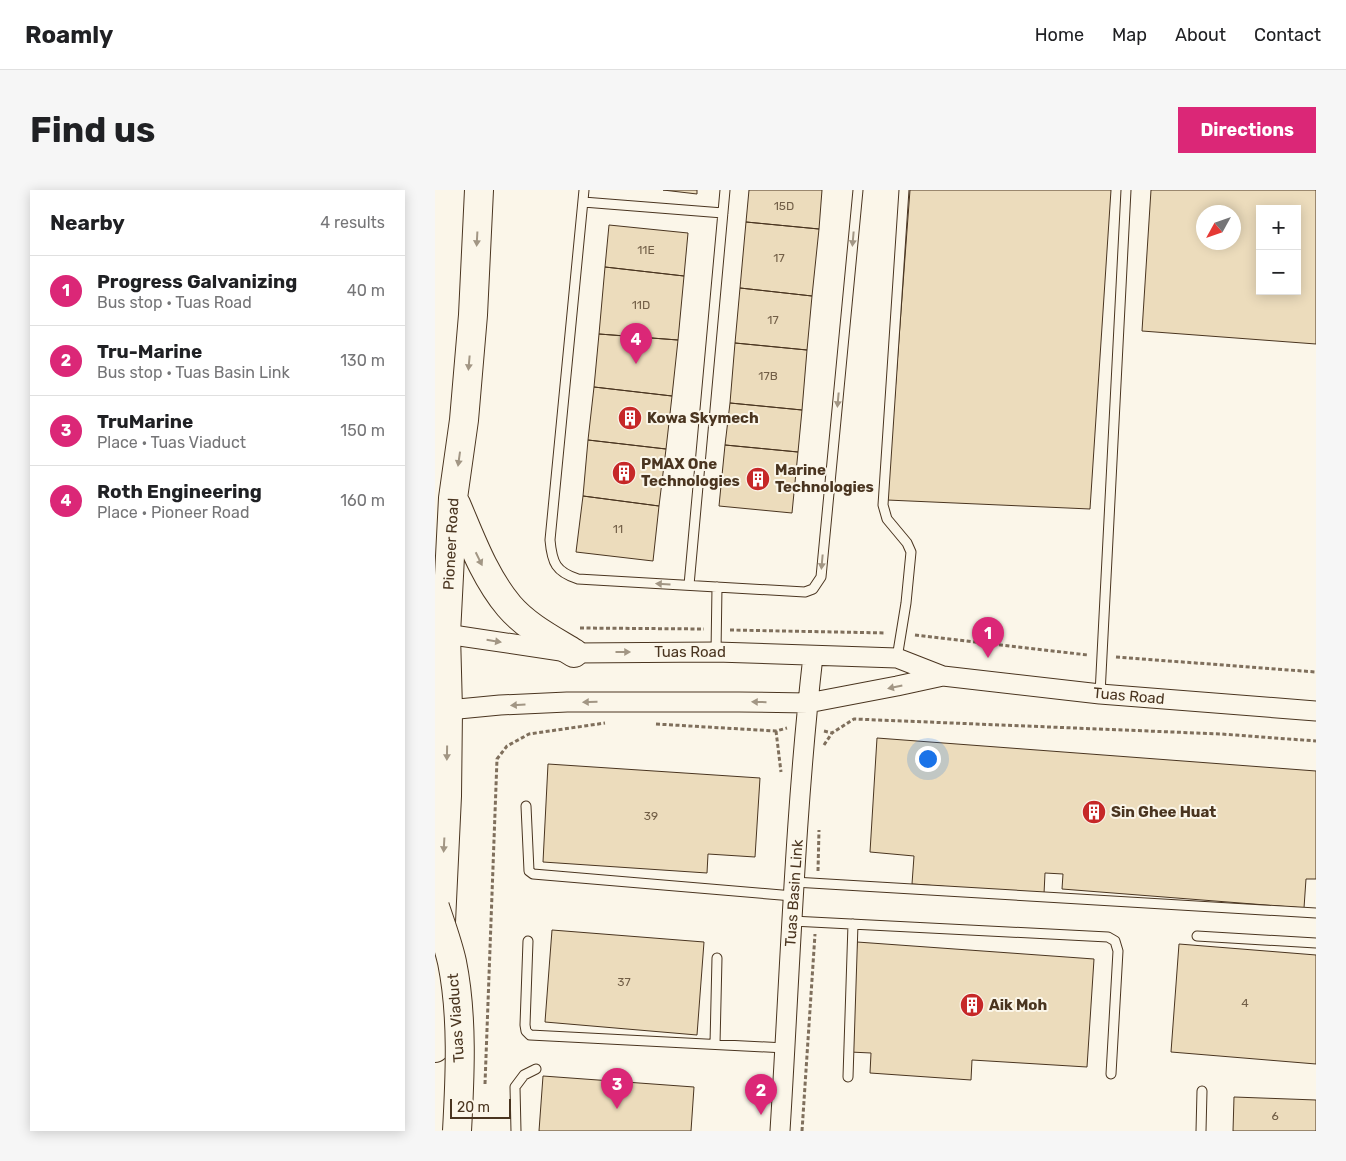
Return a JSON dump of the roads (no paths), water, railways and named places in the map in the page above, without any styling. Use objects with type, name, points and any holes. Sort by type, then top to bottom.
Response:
[{"type":"main road","name":"Pioneer Road","points":[[435,1048],[447,796],[439,709],[441,633],[453,498],[464,420],[479,190]]},
{"type":"main road","points":[[453,498],[481,563],[509,606],[539,632],[574,652]]},
{"type":"main road","name":"Tuas Viaduct","points":[[435,907],[452,962],[456,999],[460,1059],[457,1131]]},
{"type":"street","name":"Tuas Road","points":[[441,633],[574,652],[716,652],[897,658],[943,676],[1099,694],[1316,710]]},
{"type":"street","name":"Tuas Basin Link","points":[[780,1131],[793,889],[813,656]]},
{"type":"street","name":"Tuas Road","points":[[439,709],[567,702],[808,703],[943,676]]},
{"type":"lane","points":[[585,190],[551,531],[551,554],[557,567],[567,575],[578,579],[805,592],[813,589],[821,577],[858,190]]},
{"type":"lane","points":[[689,585],[725,190]]},
{"type":"lane","points":[[897,658],[906,603],[911,552],[907,543],[887,519],[883,505],[905,190]]},
{"type":"lane","points":[[1099,694],[1126,190]]},
{"type":"lane","points":[[583,202],[723,213]]},
{"type":"lane","points":[[716,652],[717,587]]},
{"type":"lane","points":[[526,806],[529,871],[533,874],[793,889],[1316,913]]},
{"type":"lane","points":[[791,921],[1108,937],[1115,941],[1118,951],[1111,1074]]},
{"type":"lane","points":[[849,1077],[853,924]]},
{"type":"lane","points":[[1197,936],[1316,943]]},
{"type":"lane","points":[[528,941],[525,1025],[526,1031],[530,1035],[785,1048]]},
{"type":"lane","points":[[715,1044],[717,958]]},
{"type":"lane","points":[[516,1131],[515,1087],[524,1075],[536,1070]]},
{"type":"lane","points":[[1201,1131],[1202,1092]]},
{"type":"place","name":"Roth Engineering","points":[[636,364]]},
{"type":"place","name":"Kowa Skymech","points":[[630,418]]},
{"type":"place","name":"PMAX One Technologies","points":[[624,473]]},
{"type":"place","name":"Marine Technologies","points":[[758,479]]},
{"type":"place","name":"Progress Galvanizing","points":[[988,658]]},
{"type":"place","name":"Sin Ghee Huat","points":[[1094,812]]},
{"type":"place","name":"Aik Moh","points":[[972,1005]]},
{"type":"place","name":"TruMarine","points":[[617,1109]]},
{"type":"place","name":"Tru-Marine","points":[[761,1115]]}]
